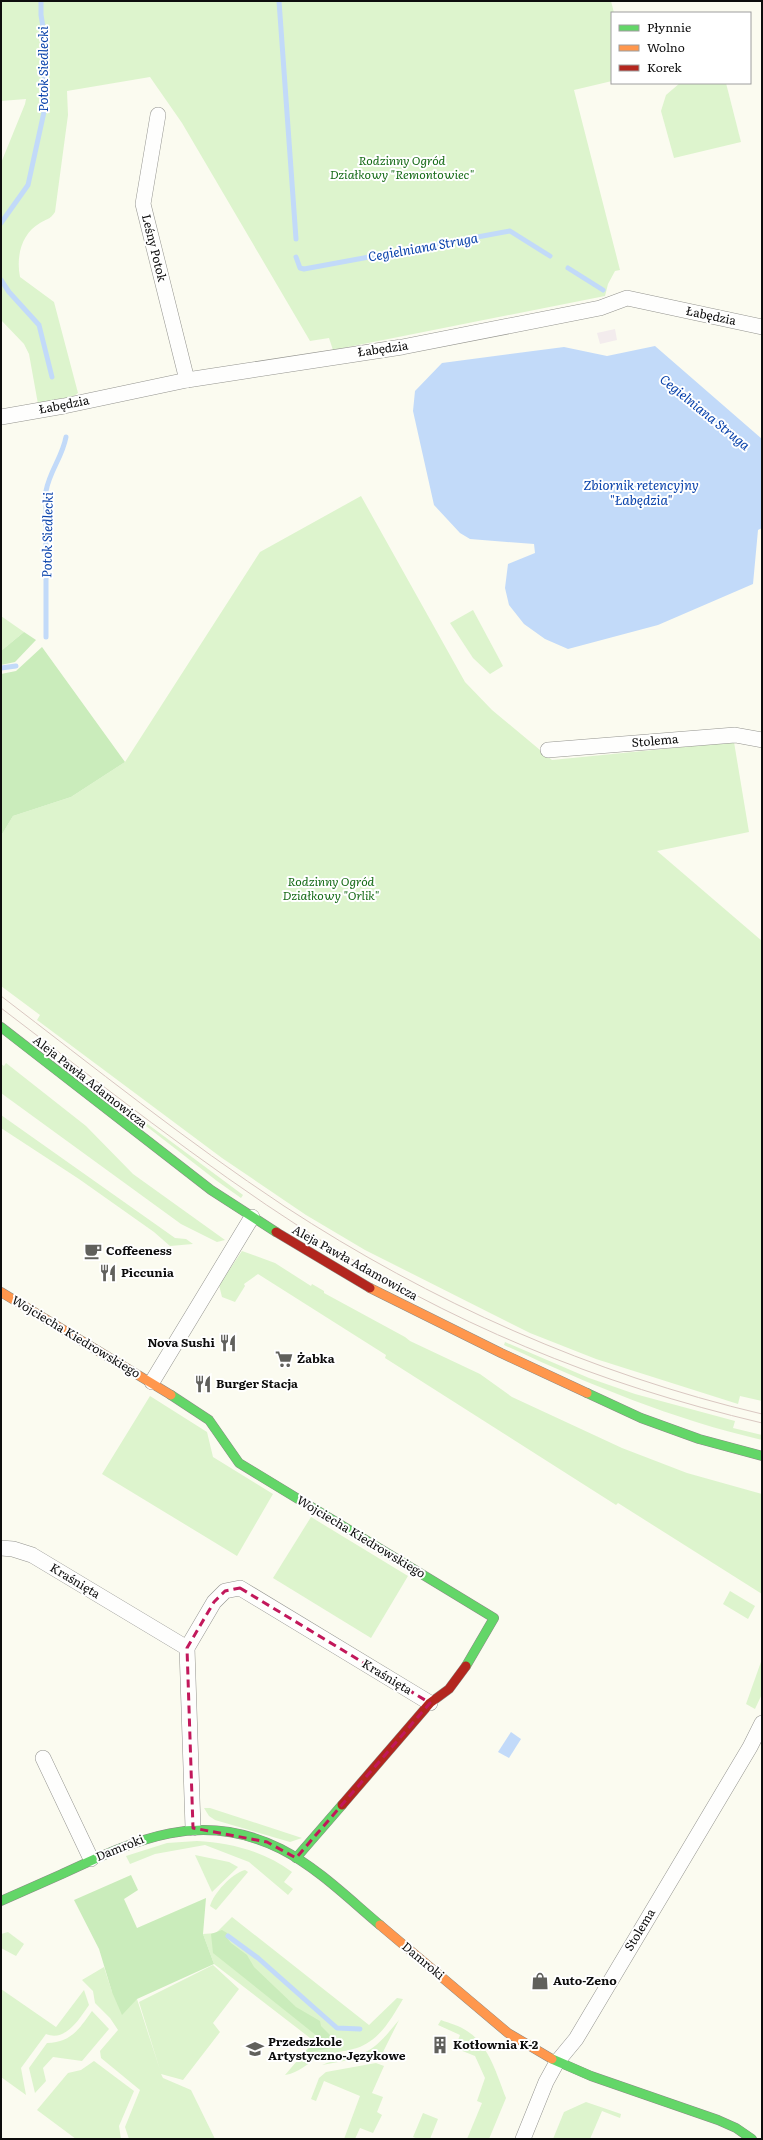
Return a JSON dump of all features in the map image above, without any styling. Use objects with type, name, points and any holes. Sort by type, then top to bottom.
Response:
[{"type":"street","name":"Leśny Potok","points":[[158,115],[143,204],[187,380]]},
{"type":"street","name":"Łabędzia","points":[[1,417],[64,406],[187,380],[402,346],[600,308],[627,298],[762,326]]},
{"type":"street","name":"Stolema","points":[[548,750],[735,735],[762,740]]},
{"type":"street","name":"Aleja Pawła Adamowicza","points":[[1,1027],[175,1163],[252,1217],[374,1290],[538,1371],[641,1418],[699,1439],[762,1456]]},
{"type":"street","name":"Wojciecha Kiedrowskiego","points":[[152,1382],[252,1217]]},
{"type":"street","name":"Wojciecha Kiedrowskiego","points":[[1,1292],[152,1382],[209,1419],[227,1450],[239,1463],[494,1618],[452,1684],[439,1699],[430,1703]]},
{"type":"street","name":"Kraśnięta","points":[[1,1548],[13,1549],[32,1555],[187,1648],[214,1602],[225,1591],[240,1588],[430,1703]]},
{"type":"street","points":[[187,1648],[193,1828]]},
{"type":"street","points":[[296,1858],[430,1703]]},
{"type":"street","name":"Stolema","points":[[523,2139],[546,2082],[557,2062],[576,2039],[756,1751],[762,1723]]},
{"type":"street","name":"Damroki","points":[[43,1758],[91,1859]]},
{"type":"street","name":"Damroki","points":[[1,1901],[91,1859],[156,1834],[193,1828],[231,1832],[250,1837],[274,1846],[296,1858],[320,1875],[508,2033],[530,2049],[557,2062],[730,2124],[752,2139]]},
{"type":"highlighted area","points":[[240,1588],[430,1703],[296,1858],[267,1842],[193,1828],[187,1648],[214,1602],[225,1591]]},
{"type":"shaded area","points":[[615,329],[617,340],[600,344],[597,333]]},
{"type":"green space","name":"Rodzinny Ogród Działkowy \"Remontowiec\"","points":[[1,1],[611,1],[614,12],[611,12],[611,81],[574,90],[620,270],[615,271],[608,284],[605,296],[333,350],[329,338],[310,341],[182,123],[150,77],[67,91],[68,115],[55,212],[50,218],[40,223],[28,233],[21,247],[19,269],[20,277],[54,302],[78,393],[71,398],[38,404],[29,354],[24,344],[1,320],[1,163],[26,99],[1,101]]},
{"type":"green space","points":[[679,84],[726,84],[741,142],[674,158],[661,111],[666,95]]},
{"type":"green space","name":"Rodzinny Ogród Działkowy \"Orlik\"","points":[[361,496],[465,682],[492,710],[552,760],[734,742],[749,832],[657,851],[762,941],[762,1401],[740,1396],[738,1404],[596,1359],[530,1333],[365,1250],[306,1215],[222,1158],[37,1020],[40,1015],[1,986],[1,836],[13,816],[71,797],[125,762],[260,552]]},
{"type":"green space","points":[[473,610],[503,666],[490,674],[473,658],[450,623]]},
{"type":"green space","points":[[1,616],[24,632],[1,651]]},
{"type":"green space","points":[[24,632],[36,640],[15,662],[1,665],[1,651]]},
{"type":"green space","points":[[42,647],[125,762],[71,797],[13,816],[1,836],[1,674],[16,671]]},
{"type":"green space","points":[[52,1053],[243,1195],[241,1198],[217,1181]]},
{"type":"green space","points":[[6,1063],[86,1126],[133,1174],[225,1240],[217,1242],[181,1224],[1,1093],[1,1064],[4,1066]]},
{"type":"green space","points":[[1,1115],[175,1238],[186,1239],[193,1244],[170,1246],[154,1232],[79,1179],[1,1128]]},
{"type":"green space","points":[[242,1251],[275,1263],[311,1286],[312,1284],[324,1291],[324,1293],[410,1341],[480,1374],[512,1397],[622,1448],[687,1473],[762,1494],[762,1594],[618,1503],[616,1505],[385,1358],[386,1355],[258,1274],[244,1284],[245,1286],[235,1302],[222,1297],[219,1285]]},
{"type":"green space","points":[[505,1342],[589,1378],[635,1394],[735,1421],[733,1428],[762,1435],[762,1440],[695,1422],[630,1399],[504,1345]]},
{"type":"green space","points":[[150,1396],[207,1432],[213,1457],[273,1494],[237,1556],[102,1474]]},
{"type":"green space","points":[[311,1517],[408,1576],[371,1638],[273,1578]]},
{"type":"green space","points":[[730,1591],[755,1606],[748,1619],[723,1604]]},
{"type":"green space","points":[[762,1659],[762,1694],[755,1709],[746,1704]]},
{"type":"green space","points":[[204,1808],[210,1808],[302,1838],[290,1842],[215,1820],[209,1816]]},
{"type":"green space","points":[[197,1841],[235,1846],[259,1853],[292,1872],[284,1882],[293,1889],[288,1895],[249,1862],[205,1845],[155,1854],[130,1864],[126,1856],[167,1843]]},
{"type":"green space","points":[[195,1855],[229,1862],[238,1867],[212,1892]]},
{"type":"green space","points":[[245,1870],[248,1872],[216,1910],[210,1906],[219,1890],[234,1875]]},
{"type":"green space","points":[[131,1875],[138,1890],[124,1899],[137,1928],[206,1898],[203,1934],[214,1964],[137,1999],[122,2015],[112,1992],[99,1949],[74,1900]]},
{"type":"green space","points":[[232,1917],[369,2025],[397,1998],[403,1999],[384,2028],[372,2040],[357,2048],[323,2056],[290,2074],[285,2075],[314,2041],[214,1964],[203,1934],[216,1933]]},
{"type":"green space","points":[[222,1930],[227,1933],[227,1938],[231,1943],[247,1955],[254,1967],[296,2007],[320,2021],[321,2026],[337,2042],[331,2048],[304,2053],[314,2044],[317,2036],[213,1953],[211,1934]]},
{"type":"green space","points":[[8,1932],[24,1944],[16,1956],[1,1948],[1,1934]]},
{"type":"green space","points":[[213,1965],[239,1989],[213,2023],[220,2032],[183,2080],[161,2074],[163,2078],[191,2090],[215,2139],[129,2139],[125,2127],[140,2090],[101,2058],[100,2051],[118,2030],[110,2018],[95,2003],[93,1991],[82,1980],[104,1967],[112,1992],[137,1999],[160,2070],[139,2002]]},
{"type":"green space","points":[[1,1989],[56,2027],[84,1990],[89,2005],[71,2028],[66,2032],[53,2036],[46,2034],[21,2068],[26,2095],[1,2077]]},
{"type":"green space","points":[[92,2011],[109,2029],[82,2061],[53,2057],[43,2068],[46,2081],[35,2093],[29,2068],[47,2043],[56,2042],[69,2037],[79,2029]]},
{"type":"green space","points":[[399,2020],[382,2054],[322,2065],[332,2061],[357,2056],[368,2051],[383,2039]]},
{"type":"green space","points":[[441,2020],[467,2031],[475,2037],[487,2052],[496,2070],[506,2098],[489,2139],[467,2139],[482,2103],[477,2101],[485,2078],[475,2056],[455,2048],[460,2035],[438,2025]]},
{"type":"green space","points":[[94,2061],[134,2091],[119,2126],[121,2139],[76,2139],[37,2110],[68,2073],[81,2070]]},
{"type":"green space","points":[[376,2063],[384,2066],[372,2093],[383,2097],[377,2112],[382,2115],[373,2133],[360,2128],[355,2139],[344,2139],[360,2096],[324,2081],[316,2101],[311,2099],[319,2078],[326,2072]]},
{"type":"green space","points":[[586,2102],[621,2114],[620,2118],[602,2111],[590,2139],[553,2139],[564,2112]]},
{"type":"green space","points":[[423,2113],[438,2119],[430,2139],[418,2139],[413,2137]]},
{"type":"water","name":"Zbiornik retencyjny \"Łabędzia\"","points":[[655,346],[762,439],[762,528],[758,530],[753,584],[658,625],[568,649],[545,639],[524,624],[509,605],[505,588],[508,564],[535,553],[534,544],[470,539],[460,533],[434,505],[413,411],[415,391],[442,363],[564,347],[607,356]]},
{"type":"water","points":[[511,1732],[521,1739],[509,1758],[498,1752]]},
{"type":"waterway","name":"Potok Siedlecki","points":[[1,223],[28,185],[44,112],[45,39],[41,15],[41,1]]},
{"type":"waterway","name":"Cegielniana Struga","points":[[279,1],[296,239]]},
{"type":"waterway","name":"Cegielniana Struga","points":[[296,257],[300,268],[304,269],[510,231],[550,256]]},
{"type":"waterway","name":"Cegielniana Struga","points":[[568,268],[603,290]]},
{"type":"waterway","name":"Potok Siedlecki","points":[[1,280],[9,292],[39,325],[52,377]]},
{"type":"waterway","name":"Potok Siedlecki","points":[[46,637],[46,491],[66,437]]},
{"type":"waterway","name":"Potok Siedlecki","points":[[1,668],[16,666]]},
{"type":"waterway","points":[[228,1936],[258,1958],[337,2028],[360,2029]]},
{"type":"tram line","points":[[1,996],[212,1156],[284,1206],[340,1241],[397,1273],[514,1331],[574,1356],[698,1398],[762,1414]]},
{"type":"tram line","points":[[1,1008],[189,1151],[306,1231],[360,1264],[414,1294],[470,1322],[526,1347],[583,1369],[641,1389],[762,1423]]},
{"type":"traffic: fast","points":[[1,1027],[211,1190],[276,1232]]},
{"type":"traffic: fast","points":[[587,1393],[641,1418],[699,1439],[762,1456]]},
{"type":"traffic: fast","points":[[171,1395],[209,1420],[239,1463],[494,1618],[466,1666]]},
{"type":"traffic: fast","points":[[296,1858],[342,1805]]},
{"type":"traffic: fast","points":[[1,1901],[90,1861],[143,1840],[170,1833],[196,1830],[224,1831],[252,1837],[281,1849],[295,1857],[333,1884],[380,1925]]},
{"type":"traffic: fast","points":[[552,2059],[591,2076],[718,2120],[736,2128],[752,2139]]},
{"type":"traffic: slow","points":[[370,1288],[501,1353],[587,1393]]},
{"type":"traffic: slow","points":[[1,1292],[171,1395]]},
{"type":"traffic: slow","points":[[380,1925],[508,2033],[552,2059]]},
{"type":"traffic: jam","points":[[276,1232],[370,1288]]},
{"type":"traffic: jam","points":[[342,1805],[430,1703],[449,1689],[466,1666]]},
{"type":"place","name":"Coffeeness","points":[[93,1251]]},
{"type":"place","name":"Piccunia","points":[[108,1273]]},
{"type":"place","name":"Nova Sushi","points":[[228,1343]]},
{"type":"place","name":"Żabka","points":[[284,1359]]},
{"type":"place","name":"Burger Stacja","points":[[203,1384]]},
{"type":"place","name":"Auto-Zeno","points":[[540,1981]]},
{"type":"place","name":"Kotłownia K-2","points":[[440,2045]]},
{"type":"place","name":"Przedszkole Artystyczno-Językowe","points":[[255,2049]]}]
